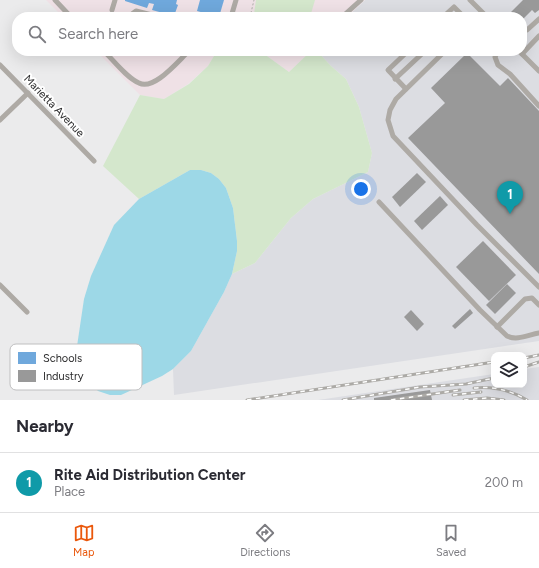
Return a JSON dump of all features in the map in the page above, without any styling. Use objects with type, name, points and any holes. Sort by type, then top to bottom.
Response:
[{"type":"street","points":[[55,0],[66,12]]},
{"type":"street","points":[[112,10],[115,0]]},
{"type":"street","points":[[232,12],[236,0]]},
{"type":"street","points":[[348,12],[361,0]]},
{"type":"street","points":[[470,0],[480,12]]},
{"type":"street","points":[[448,12],[454,7],[459,12]]},
{"type":"street","points":[[527,30],[539,19]]},
{"type":"street","points":[[527,46],[539,36]]},
{"type":"street","points":[[109,56],[132,79],[140,84],[148,85],[163,76],[184,56]]},
{"type":"street","points":[[403,56],[388,70],[406,89]]},
{"type":"street","points":[[396,79],[420,56]]},
{"type":"street","points":[[440,56],[396,99],[390,110],[388,120],[393,136],[477,225],[539,287]]},
{"type":"street","points":[[496,56],[498,64],[510,74],[539,106]]},
{"type":"street","points":[[524,56],[539,71]]},
{"type":"street","name":"Marietta Avenue","points":[[0,64],[94,161]]},
{"type":"street","points":[[0,120],[28,94]]},
{"type":"street","points":[[379,202],[481,311],[507,336],[511,338],[524,337],[539,333]]},
{"type":"street","points":[[0,285],[27,312]]},
{"type":"street","points":[[497,327],[525,299],[532,298],[539,305]]},
{"type":"path","points":[[251,12],[254,0]]},
{"type":"shaded area","points":[[46,0],[365,0],[352,12],[58,12]]},
{"type":"shaded area","points":[[365,0],[539,0],[539,341],[174,395],[173,369],[191,351],[224,292],[232,274],[255,263],[291,218],[313,199],[368,172],[372,153],[359,107],[346,79],[322,56],[527,56],[527,12],[352,12]]},
{"type":"shaded area","points":[[101,56],[214,56],[208,66],[188,84],[164,99],[140,95]]},
{"type":"shaded area","points":[[267,56],[306,56],[289,72]]},
{"type":"shaded area","points":[[539,367],[539,400],[318,400],[491,374],[491,388],[527,388],[527,369]]},
{"type":"green space","points":[[256,0],[315,0],[311,12],[254,12]]},
{"type":"green space","points":[[214,56],[267,56],[289,72],[306,56],[322,56],[346,79],[359,107],[372,153],[368,172],[313,199],[291,218],[255,263],[232,274],[237,251],[233,208],[226,188],[219,179],[211,173],[201,170],[190,170],[139,199],[103,166],[140,95],[164,99],[189,84],[208,66]]},
{"type":"water","points":[[190,170],[201,170],[211,173],[219,179],[226,188],[233,208],[237,241],[237,251],[232,274],[224,292],[191,351],[173,369],[142,385],[142,344],[77,344],[84,299],[91,276],[114,225],[139,199]]},
{"type":"water","points":[[97,390],[132,390],[121,395],[110,395]]},
{"type":"building: Schools","points":[[177,0],[176,4],[178,5],[175,12],[159,12],[152,10],[154,4],[149,3],[147,8],[125,1]]},
{"type":"building: Schools","points":[[200,0],[224,0],[220,12],[197,11]]},
{"type":"building: Industry","points":[[523,0],[539,0],[539,10],[535,13],[532,10],[527,15],[527,12],[511,12]]},
{"type":"building: Industry","points":[[464,56],[470,56],[500,86],[508,78],[539,111],[539,274],[408,138],[445,103],[431,88]]},
{"type":"building: Industry","points":[[417,173],[426,182],[400,207],[392,197]]},
{"type":"building: Industry","points":[[440,196],[448,205],[422,230],[414,221]]},
{"type":"building: Industry","points":[[483,241],[516,275],[489,301],[456,267]]},
{"type":"building: Industry","points":[[507,284],[516,293],[495,314],[486,305]]},
{"type":"building: Industry","points":[[470,309],[473,313],[455,329],[452,326]]},
{"type":"building: Industry","points":[[411,310],[424,324],[417,331],[404,317]]},
{"type":"building: Industry","points":[[430,390],[432,400],[374,400],[374,398]]},
{"type":"railway","points":[[527,357],[539,355]]},
{"type":"railway","points":[[247,400],[491,362]]},
{"type":"railway","points":[[527,366],[539,362]]},
{"type":"railway","points":[[343,400],[420,387],[466,384],[491,379]]},
{"type":"railway","points":[[474,388],[501,390],[527,400]]},
{"type":"railway","points":[[391,400],[460,390]]},
{"type":"railway","points":[[453,395],[481,392]]},
{"type":"railway","points":[[464,400],[487,398],[504,400]]},
{"type":"place","name":"Rite Aid Distribution Center","points":[[510,214]]}]
